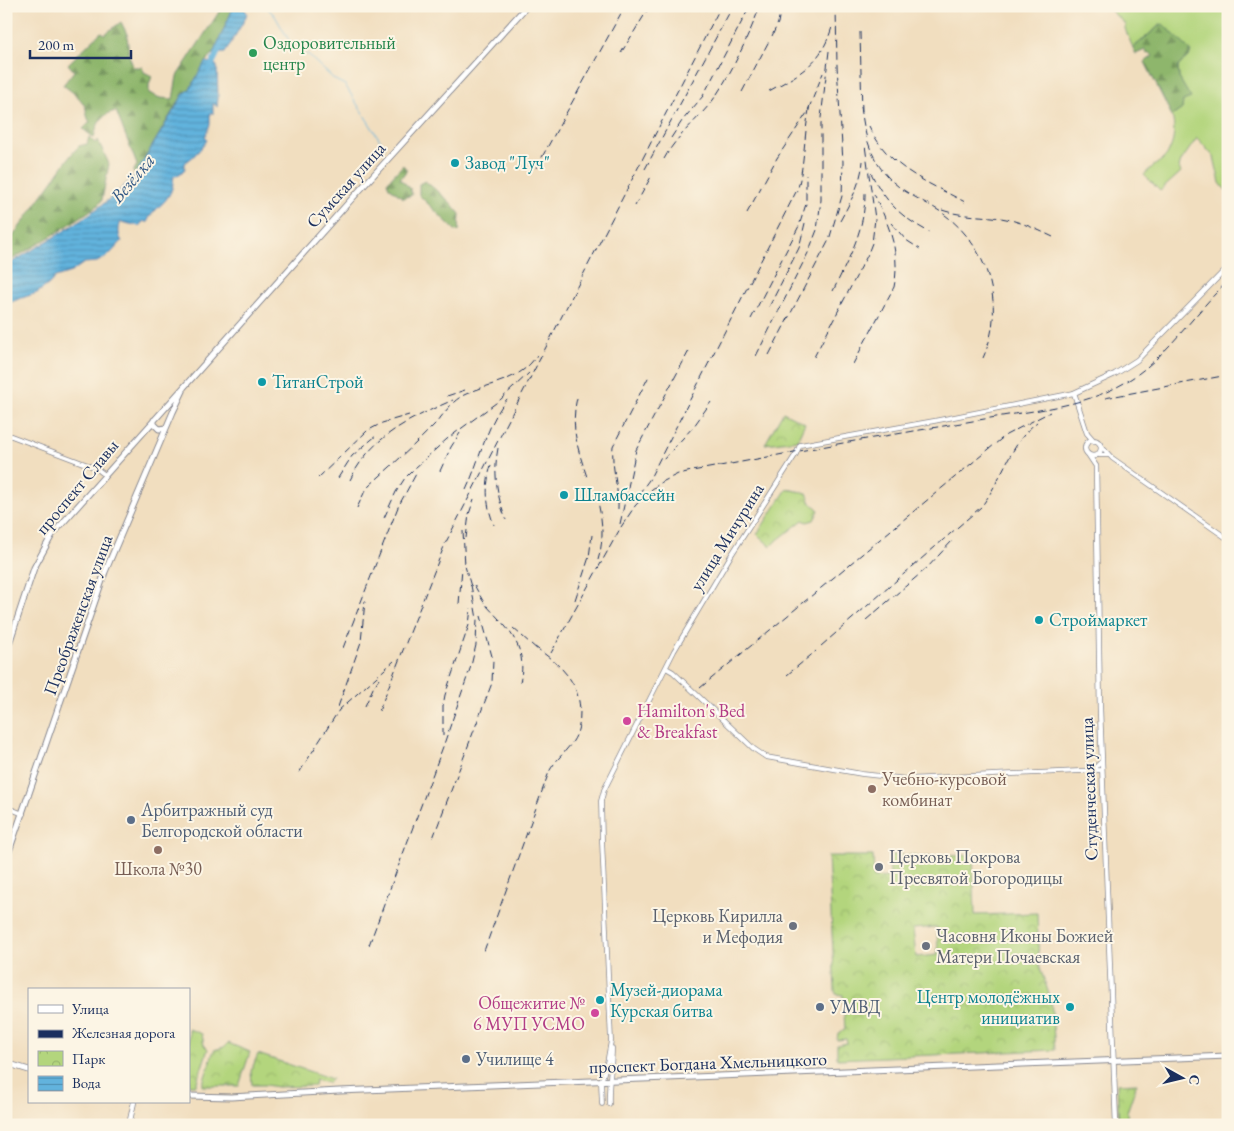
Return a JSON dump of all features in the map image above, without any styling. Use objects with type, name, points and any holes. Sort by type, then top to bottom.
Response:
[{"type":"main road","name":"Сумская улица","points":[[188,384],[349,202],[527,6]]},
{"type":"main road","name":"улица Мичурина","points":[[1074,393],[1115,374],[1137,360],[1228,266]]},
{"type":"main road","name":"проспект Славы","points":[[6,653],[34,568],[52,534],[188,384]]},
{"type":"main road","name":"Преображенская улица","points":[[6,860],[105,572],[166,427],[188,384]]},
{"type":"main road","points":[[1074,393],[1087,433],[1101,446],[1099,455],[1088,454]]},
{"type":"main road","points":[[154,420],[154,424],[159,429],[166,427],[166,418],[159,414]]},
{"type":"main road","points":[[1087,433],[1084,448],[1096,466]]},
{"type":"main road","points":[[1086,442],[1094,441]]},
{"type":"main road","name":"Студенческая улица","points":[[1099,455],[1096,466],[1101,762],[1116,1125]]},
{"type":"main road","name":"проспект Богдана Хмельницкого","points":[[190,1096],[231,1097],[339,1091],[1228,1056]]},
{"type":"main road","points":[[6,1063],[28,1070]]},
{"type":"main road","points":[[129,1125],[134,1104]]},
{"type":"street","name":"улица Мичурина","points":[[602,1104],[601,1082],[611,1041],[601,801],[611,775],[701,604],[800,445],[1074,393]]},
{"type":"street","points":[[7,434],[96,468],[105,475]]},
{"type":"street","points":[[1101,446],[1109,455],[1228,539]]},
{"type":"street","points":[[1099,455],[1109,455]]},
{"type":"street","points":[[666,668],[673,672],[754,749],[766,757],[862,774],[907,779],[1102,770]]},
{"type":"street","points":[[1092,771],[1101,762]]},
{"type":"street","points":[[6,807],[23,814]]},
{"type":"street","points":[[609,1104],[608,1088],[612,1062],[611,1041]]},
{"type":"green space","points":[[223,6],[234,6],[213,54],[205,62],[190,89],[183,95],[175,107],[135,175],[133,172],[137,165],[116,111],[107,114],[100,120],[94,138],[83,129],[90,122],[85,106],[78,97],[63,85],[74,71],[68,64],[101,32],[105,34],[121,22],[127,34],[129,55],[133,67],[142,67],[144,72],[152,76],[149,93],[160,98],[173,99],[177,76]]},
{"type":"green space","points":[[1106,6],[1228,6],[1228,193],[1220,183],[1214,157],[1197,138],[1181,161],[1179,168],[1181,172],[1160,191],[1144,175],[1150,168],[1162,160],[1169,151],[1174,133],[1172,116],[1182,109],[1184,87],[1179,78],[1178,67],[1189,57],[1160,25],[1133,48],[1125,29],[1125,24]]},
{"type":"green space","points":[[1163,24],[1191,51],[1189,57],[1178,67],[1179,78],[1191,98],[1183,101],[1182,109],[1172,116],[1145,62],[1153,56],[1150,53],[1147,54],[1145,50],[1136,54],[1133,48]]},
{"type":"green space","points":[[89,137],[95,143],[98,140],[109,164],[102,200],[97,206],[58,232],[6,263],[6,246],[71,155],[79,146],[87,144]]},
{"type":"green space","points":[[403,165],[407,170],[400,179],[410,188],[412,195],[403,198],[389,187],[387,182]]},
{"type":"green space","points":[[425,181],[449,201],[460,214],[459,231],[456,231],[419,195],[419,184]]},
{"type":"green space","points":[[783,412],[805,423],[797,440],[765,444]]},
{"type":"green space","points":[[787,489],[807,493],[811,503],[819,510],[814,520],[807,522],[803,520],[770,546],[757,534]]},
{"type":"green space","points":[[889,855],[916,855],[918,857],[973,855],[975,915],[1037,913],[1039,965],[1051,1000],[1055,1050],[837,1059],[837,1045],[847,1043],[846,1039],[837,1040],[838,1033],[845,1030],[843,995],[836,994],[835,991],[828,856],[873,856],[874,878],[890,877]],"holes":[[[937,927],[938,955],[916,957],[913,929]]]},
{"type":"green space","points":[[190,1029],[202,1034],[204,1045],[208,1049],[196,1085],[190,1085]]},
{"type":"green space","points":[[228,1043],[250,1052],[239,1086],[202,1086],[214,1050],[224,1047]]},
{"type":"green space","points":[[258,1054],[332,1079],[328,1083],[315,1080],[314,1086],[277,1087],[252,1085],[251,1071]]},
{"type":"green space","points":[[1137,1083],[1127,1112],[1128,1125],[1119,1125],[1117,1084]]},
{"type":"water","points":[[234,6],[243,6],[247,13],[245,19],[225,53],[213,54]]},
{"type":"water","points":[[205,62],[213,63],[217,66],[218,98],[217,107],[213,104],[213,114],[210,113],[210,124],[205,137],[207,140],[197,153],[184,163],[185,169],[180,174],[174,176],[170,193],[147,223],[144,221],[139,226],[121,222],[119,232],[122,241],[108,256],[97,262],[84,263],[71,272],[55,277],[37,293],[6,304],[6,266],[90,214],[135,175]]},
{"type":"waterway","points":[[266,6],[275,16],[290,42],[309,56],[335,80],[345,85],[385,148]]},
{"type":"waterway","name":"Везёлка","points":[[209,70],[220,48]]},
{"type":"waterway","points":[[6,443],[8,444],[6,447]]},
{"type":"railway","points":[[536,168],[625,6]]},
{"type":"railway","points":[[621,53],[650,6]]},
{"type":"railway","points":[[379,711],[445,544],[721,6]]},
{"type":"railway","points":[[645,169],[733,6]]},
{"type":"railway","points":[[671,138],[682,121],[703,96],[750,6]]},
{"type":"railway","points":[[664,159],[674,143],[707,108],[720,90],[751,30],[760,6]]},
{"type":"railway","points":[[772,36],[778,23],[781,6]]},
{"type":"railway","points":[[769,355],[829,240],[842,196],[843,162],[837,66],[836,6]]},
{"type":"railway","points":[[769,91],[800,73],[816,59],[832,27]]},
{"type":"railway","points":[[860,32],[862,113]]},
{"type":"railway","points":[[742,92],[769,41]]},
{"type":"railway","points":[[756,356],[808,253],[817,230],[821,200],[821,118],[829,51]]},
{"type":"railway","points":[[747,213],[777,158],[807,113],[823,73]]},
{"type":"railway","points":[[638,495],[649,480],[798,188],[810,105]]},
{"type":"railway","points":[[861,106],[868,143],[876,160],[887,176],[899,187],[941,212],[957,226],[971,241],[981,259],[989,278],[993,297],[990,338],[983,358]]},
{"type":"railway","points":[[869,126],[877,141],[898,163],[923,180],[965,202]]},
{"type":"railway","points":[[814,357],[872,243],[875,219],[865,145]]},
{"type":"railway","points":[[840,221],[858,184],[863,161]]},
{"type":"railway","points":[[871,173],[882,192],[895,208],[910,221],[929,232]]},
{"type":"railway","points":[[635,206],[652,175]]},
{"type":"railway","points":[[751,319],[799,226],[806,204],[806,175]]},
{"type":"railway","points":[[833,291],[860,230],[865,205],[865,191]]},
{"type":"railway","points":[[853,364],[894,287],[896,274],[895,250],[889,228],[874,194]]},
{"type":"railway","points":[[942,210],[964,215],[1008,219],[1053,237]]},
{"type":"railway","points":[[769,307],[799,248],[805,223]]},
{"type":"railway","points":[[891,223],[906,240],[920,249]]},
{"type":"railway","points":[[551,653],[621,527],[635,506],[648,492],[662,482],[678,474],[692,471],[1051,408],[1100,395],[1129,380],[1157,358],[1228,281]]},
{"type":"railway","points":[[620,524],[636,450],[690,349]]},
{"type":"railway","points":[[357,508],[369,486],[426,433],[455,401],[464,395],[522,371],[537,355]]},
{"type":"railway","points":[[384,518],[405,478],[447,439],[500,400],[529,373]]},
{"type":"railway","points":[[1105,398],[1228,375]]},
{"type":"railway","points":[[618,509],[613,446],[649,376]]},
{"type":"railway","points":[[447,396],[465,390]]},
{"type":"railway","points":[[577,398],[574,419],[576,438],[587,477]]},
{"type":"railway","points":[[466,490],[488,431],[507,399]]},
{"type":"railway","points":[[350,480],[369,451],[381,440],[407,422],[453,400]]},
{"type":"railway","points":[[663,460],[694,426],[711,402]]},
{"type":"railway","points":[[700,688],[1006,435],[1050,412]]},
{"type":"railway","points":[[318,478],[367,431],[382,423],[409,415]]},
{"type":"railway","points":[[821,646],[981,507],[1020,440],[1037,422]]},
{"type":"railway","points":[[440,471],[460,433]]},
{"type":"railway","points":[[338,478],[352,456],[377,435]]},
{"type":"railway","points":[[498,448],[497,485],[506,520]]},
{"type":"railway","points":[[491,465],[487,495],[494,525]]},
{"type":"railway","points":[[343,648],[398,507],[416,474]]},
{"type":"railway","points":[[596,494],[602,527],[598,560]]},
{"type":"railway","points":[[466,538],[469,514],[474,499]]},
{"type":"railway","points":[[463,531],[465,566],[472,590]]},
{"type":"railway","points":[[575,600],[589,557],[592,535]]},
{"type":"railway","points":[[866,620],[927,568],[952,541]]},
{"type":"railway","points":[[459,604],[462,568]]},
{"type":"railway","points":[[369,945],[471,666],[476,645],[477,619],[471,585]]},
{"type":"railway","points":[[474,585],[484,603],[515,640],[521,659],[520,683]]},
{"type":"railway","points":[[338,707],[361,642],[365,601]]},
{"type":"railway","points":[[443,736],[445,695],[469,625],[471,608]]},
{"type":"railway","points":[[433,838],[492,683],[493,660],[481,616]]},
{"type":"railway","points":[[513,628],[539,651]]},
{"type":"railway","points":[[484,951],[549,772],[573,741],[579,727],[579,700],[572,682],[560,667],[535,647]]},
{"type":"railway","points":[[787,675],[816,651]]},
{"type":"railway","points":[[299,773],[339,710],[394,661]]},
{"type":"railway","points":[[365,706],[379,679]]},
{"type":"place","name":"Оздоровительный центр","points":[[253,53]]},
{"type":"place","name":"Завод \"Луч\"","points":[[455,163]]},
{"type":"place","name":"ТитанСтрой","points":[[262,382]]},
{"type":"place","name":"Шламбассейн","points":[[564,495]]},
{"type":"place","name":"Строймаркет","points":[[1039,620]]},
{"type":"place","name":"Hamilton's Bed & Breakfast","points":[[627,721]]},
{"type":"place","name":"Учебно-курсовой комбинат","points":[[872,789]]},
{"type":"place","name":"Арбитражный суд Белгородской области","points":[[131,820]]},
{"type":"place","name":"Школа №30","points":[[158,850]]},
{"type":"place","name":"Церковь Покрова Пресвятой Богородицы","points":[[879,867]]},
{"type":"place","name":"Церковь Кирилла и Мефодия","points":[[793,926]]},
{"type":"place","name":"Часовня Иконы Божией Матери Почаевская","points":[[926,946]]},
{"type":"place","name":"Музей-диорама Курская битва","points":[[600,1000]]},
{"type":"place","name":"УМВД","points":[[820,1007]]},
{"type":"place","name":"Центр молодёжных инициатив","points":[[1070,1007]]},
{"type":"place","name":"Общежитие № 6 МУП УСМО","points":[[595,1013]]},
{"type":"place","name":"Училище 4","points":[[466,1059]]}]
